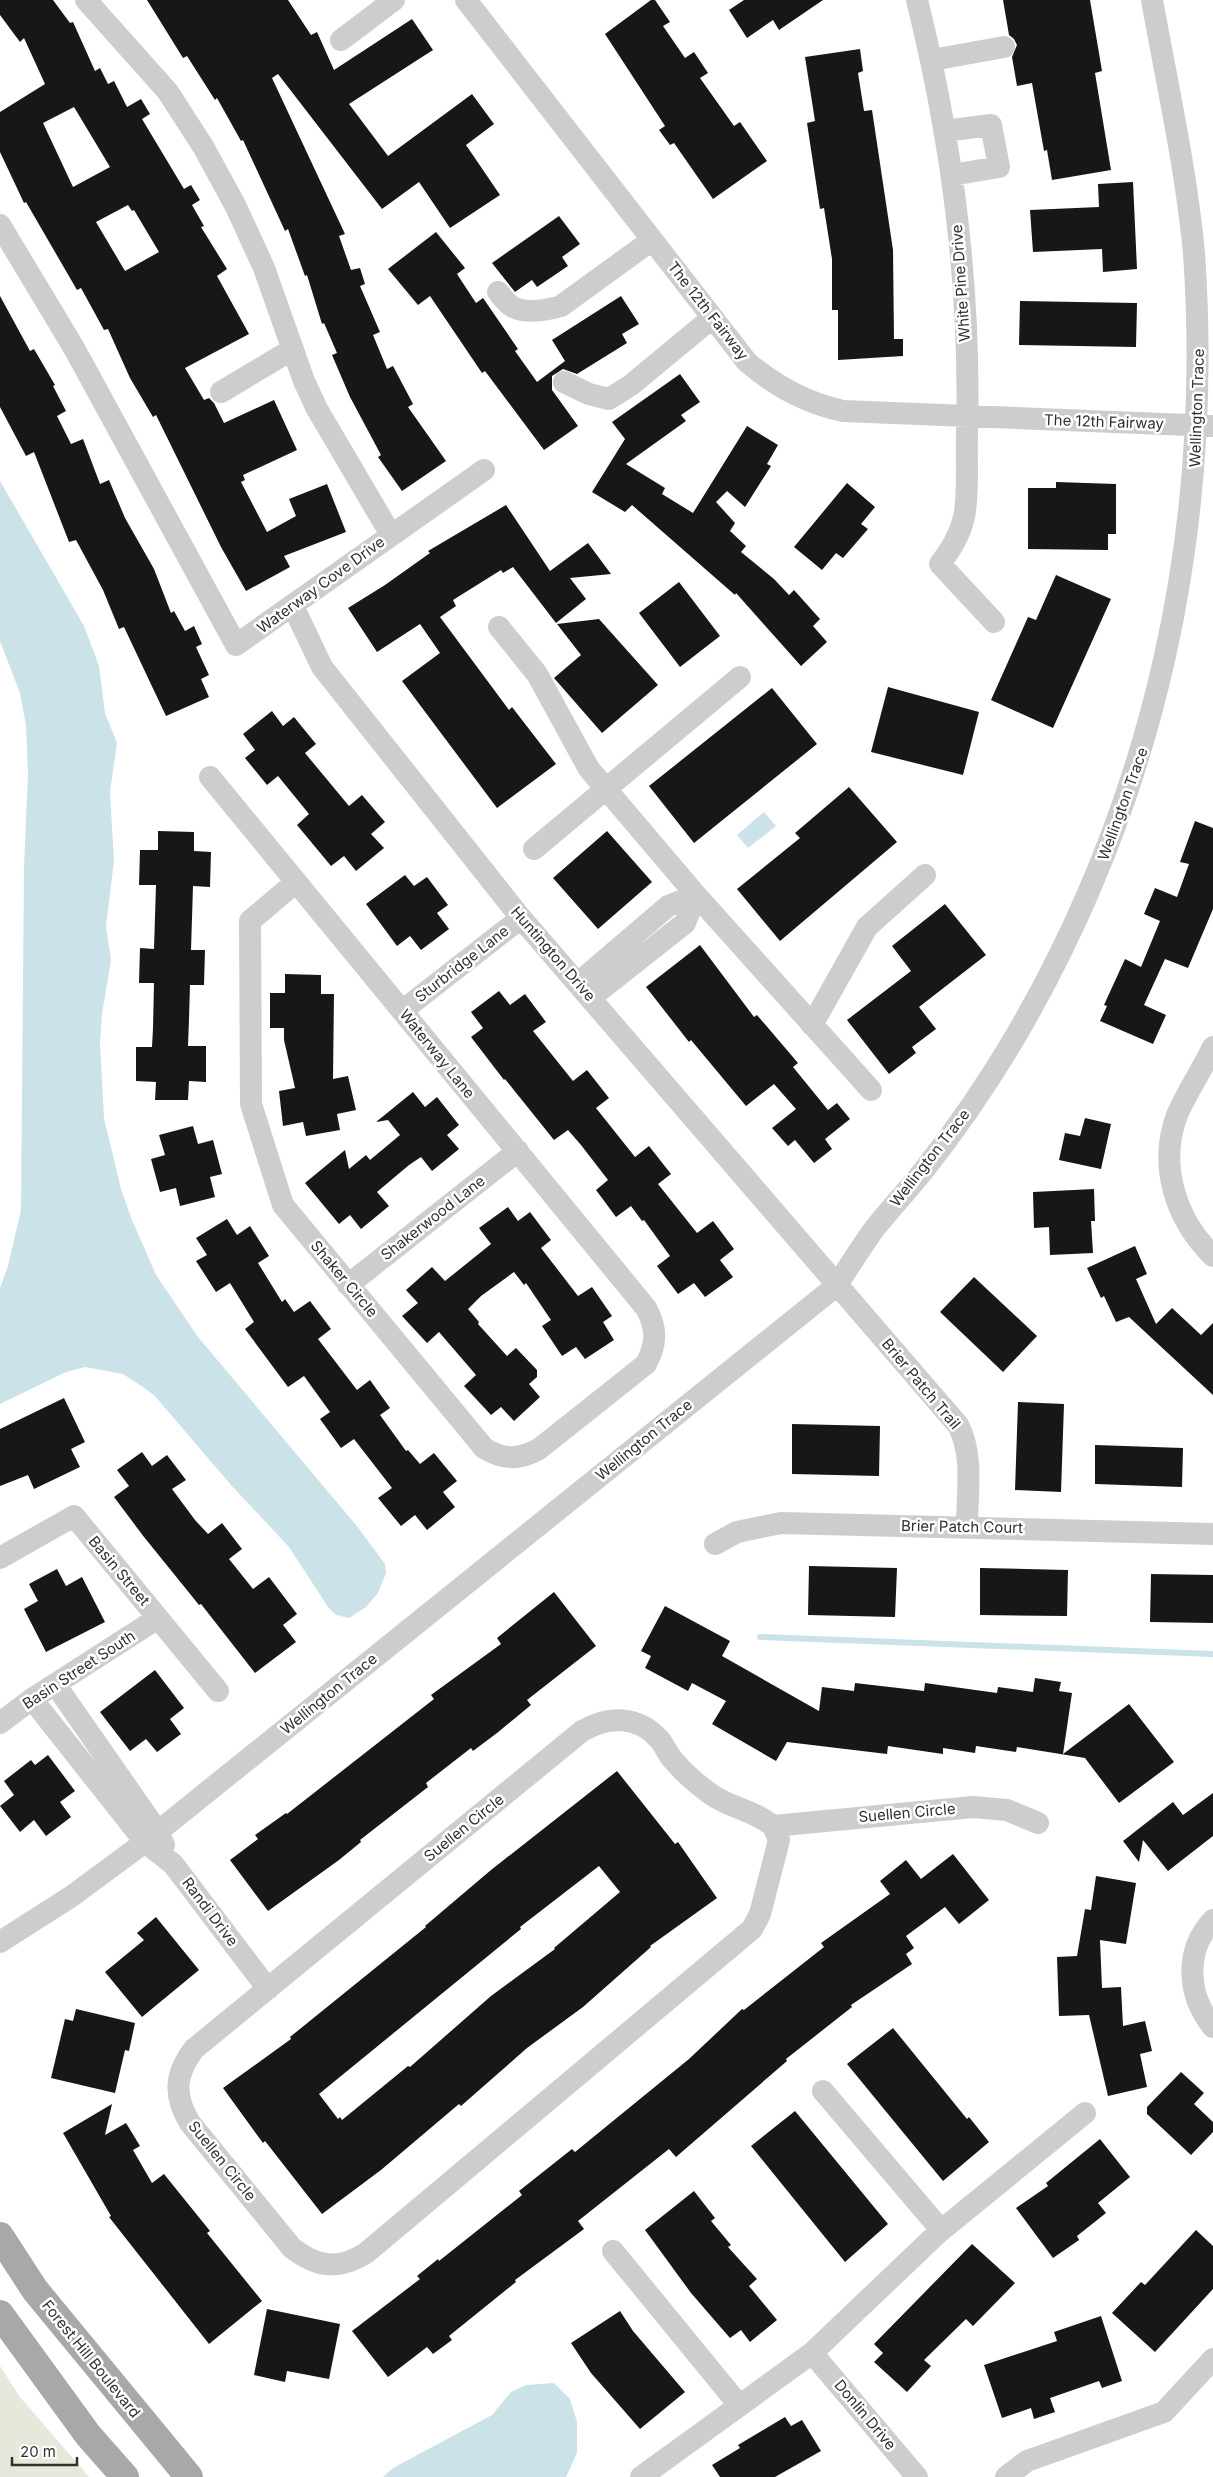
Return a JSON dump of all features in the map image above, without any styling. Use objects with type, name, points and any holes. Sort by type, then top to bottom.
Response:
[{"type":"main road","name":"Forest Hill Boulevard","points":[[0,2236],[35,2290],[189,2477]]},
{"type":"main road","points":[[0,2314],[88,2435],[125,2477]]},
{"type":"street","name":"Waterway Cove Drive","points":[[0,225],[74,348],[236,645],[391,535],[316,409],[264,268],[236,207],[204,148],[168,92],[86,0]]},
{"type":"street","points":[[341,40],[394,0]]},
{"type":"street","name":"The 12th Fairway","points":[[466,0],[747,362],[771,381],[798,396],[842,410],[967,417],[1206,425]]},
{"type":"street","name":"White Pine Drive","points":[[917,0],[932,60],[952,175],[962,276],[967,417],[964,515],[956,539],[940,564],[994,622]]},
{"type":"street","name":"Wellington Trace","points":[[0,1942],[72,1896],[152,1837],[836,1286],[873,1231],[925,1169],[982,1088],[1016,1035],[1056,965],[1090,891],[1120,816],[1146,740],[1166,662],[1182,582],[1206,425],[1198,333],[1194,252],[1184,172],[1152,0]]},
{"type":"street","points":[[932,60],[1004,47]]},
{"type":"street","points":[[944,132],[991,125],[999,167],[952,175]]},
{"type":"street","points":[[498,292],[513,307],[527,310],[547,310],[561,306],[652,240]]},
{"type":"street","points":[[564,382],[588,394],[608,399],[631,385],[712,318]]},
{"type":"street","points":[[221,392],[293,349]]},
{"type":"street","points":[[391,535],[484,470]]},
{"type":"street","name":"Huntington Drive","points":[[293,606],[322,667],[521,918],[722,1149],[836,1286]]},
{"type":"street","points":[[500,627],[537,674],[588,769],[696,895],[871,1090]]},
{"type":"street","points":[[534,849],[740,677]]},
{"type":"street","name":"Waterway Lane","points":[[210,777],[646,1308],[653,1321],[656,1336]]},
{"type":"street","points":[[812,1025],[867,927],[925,875]]},
{"type":"street","name":"Shaker Circle","points":[[296,882],[250,921],[251,1104],[283,1205],[484,1448],[497,1456],[511,1458],[526,1456],[539,1449],[646,1364],[653,1350],[656,1336]]},
{"type":"street","points":[[584,990],[668,906],[696,895]]},
{"type":"street","name":"Sturbridge Lane","points":[[402,1011],[521,918]]},
{"type":"street","points":[[1213,1047],[1177,1117],[1170,1148],[1171,1180],[1178,1205],[1192,1233],[1213,1256]]},
{"type":"street","name":"Shakerwood Lane","points":[[348,1285],[518,1151]]},
{"type":"street","name":"Brier Patch Trail","points":[[836,1286],[962,1431],[968,1453],[967,1526]]},
{"type":"street","name":"Basin Street","points":[[0,1558],[74,1516],[218,1691]]},
{"type":"street","name":"Brier Patch Court","points":[[715,1544],[737,1532],[781,1523],[967,1526],[1213,1534]]},
{"type":"street","name":"Basin Street South","points":[[0,1723],[55,1684],[158,1618]]},
{"type":"street","points":[[55,1684],[152,1837]]},
{"type":"street","points":[[32,1700],[152,1837]]},
{"type":"street","name":"Suellen Circle","points":[[621,1720],[644,1727],[659,1739],[673,1760],[699,1785],[729,1804],[762,1816],[774,1826],[779,1840],[760,1914],[752,1929],[366,2252],[354,2260],[338,2265],[321,2264],[306,2258],[292,2248],[182,2110],[178,2094],[178,2078],[184,2062],[194,2049],[582,1731],[597,1723],[621,1720]]},
{"type":"street","name":"Suellen Circle","points":[[774,1826],[972,1807],[1007,1810],[1038,1823]]},
{"type":"street","name":"Randi Drive","points":[[152,1837],[268,1988]]},
{"type":"street","points":[[1213,1920],[1196,1946],[1192,1976],[1198,2005],[1213,2027]]},
{"type":"street","points":[[824,2090],[941,2230]]},
{"type":"street","points":[[641,2477],[812,2353],[941,2230],[1086,2113]]},
{"type":"street","points":[[613,2251],[739,2405]]},
{"type":"street","name":"Donlin Drive","points":[[812,2353],[917,2477]]},
{"type":"street","points":[[1006,2477],[1027,2461],[1164,2412],[1213,2359]]},
{"type":"shaded area","points":[[0,2366],[20,2397],[89,2477],[0,2477]]},
{"type":"water","points":[[0,481],[84,626],[99,666],[105,713],[117,743],[110,792],[114,861],[106,926],[111,960],[102,1014],[100,1044],[104,1118],[121,1189],[156,1275],[198,1337],[356,1525],[385,1564],[386,1573],[378,1593],[366,1607],[349,1618],[336,1615],[328,1607],[289,1547],[231,1485],[154,1395],[123,1374],[85,1367],[66,1372],[0,1404],[0,1288],[8,1266],[21,1210],[24,867],[28,774],[26,725],[20,693],[0,641]]},
{"type":"water","points":[[764,812],[776,826],[748,848],[737,835]]},
{"type":"water","points":[[554,2383],[570,2399],[577,2422],[577,2453],[566,2477],[383,2477],[393,2468],[492,2415],[511,2392],[526,2385]]},
{"type":"building","points":[[0,0],[53,0],[70,23],[73,22],[95,71],[100,68],[108,84],[114,81],[127,107],[141,99],[150,114],[142,119],[184,189],[191,185],[200,200],[192,205],[204,226],[201,227],[227,269],[217,276],[249,334],[185,368],[204,400],[209,398],[214,403],[224,423],[274,400],[297,450],[243,475],[245,480],[241,482],[267,532],[296,516],[289,499],[327,484],[346,532],[284,556],[290,567],[246,591],[221,547],[156,415],[153,417],[130,378],[108,329],[104,330],[81,288],[77,290],[26,202],[24,203],[0,152],[0,112],[45,84],[24,38],[20,42],[0,15]],"holes":[[[74,107],[110,167],[73,187],[43,123]],[[128,205],[132,211],[134,210],[159,252],[125,271],[96,222]]]},
{"type":"building","points":[[147,0],[288,0],[311,35],[317,32],[334,70],[412,19],[433,50],[349,104],[388,156],[472,94],[494,124],[466,145],[500,195],[450,228],[419,182],[382,209],[278,74],[272,78],[345,234],[339,236],[351,270],[360,268],[365,284],[360,286],[380,332],[373,335],[387,369],[393,366],[413,404],[408,407],[446,461],[402,491],[378,457],[381,455],[350,397],[332,355],[337,353],[324,323],[322,324],[307,275],[305,276],[288,229],[285,231],[243,140],[241,141],[217,98],[215,100],[187,56],[183,58]]},
{"type":"building","points":[[651,0],[655,0],[670,22],[663,26],[685,58],[694,52],[708,73],[700,78],[734,126],[740,122],[767,161],[713,199],[674,143],[670,145],[659,130],[665,126],[605,34]]},
{"type":"building","points":[[744,0],[823,0],[779,30],[773,20],[747,38],[729,10]]},
{"type":"building","points":[[1003,0],[1090,0],[1102,71],[1095,73],[1111,170],[1052,180],[1047,150],[1044,151],[1032,83],[1017,86],[1012,57],[1017,45],[1009,35]]},
{"type":"building","points":[[860,49],[863,71],[858,73],[864,111],[872,110],[893,250],[894,339],[903,339],[903,356],[838,360],[838,310],[832,310],[832,259],[824,208],[820,209],[807,123],[815,121],[805,57]]},
{"type":"building","points":[[1133,182],[1137,269],[1103,272],[1102,249],[1033,252],[1030,210],[1099,207],[1098,184]]},
{"type":"building","points":[[559,216],[580,244],[562,257],[568,266],[537,287],[532,280],[515,292],[492,263]]},
{"type":"building","points":[[436,232],[465,268],[457,274],[476,303],[483,298],[518,349],[515,351],[537,382],[565,361],[552,340],[621,296],[639,324],[622,334],[627,343],[577,374],[563,369],[552,376],[552,390],[578,426],[544,450],[485,371],[482,373],[430,296],[418,305],[388,269]]},
{"type":"building","points":[[0,296],[30,351],[34,349],[55,385],[53,386],[66,411],[57,416],[71,444],[83,439],[100,484],[109,480],[125,518],[154,569],[171,613],[174,611],[185,631],[194,626],[202,644],[196,647],[209,675],[201,679],[209,697],[166,716],[124,627],[119,629],[103,590],[76,540],[69,542],[34,452],[26,456],[0,407]]},
{"type":"building","points":[[1020,301],[1137,303],[1136,347],[1019,345]]},
{"type":"building","points":[[680,374],[700,402],[681,415],[686,421],[626,464],[665,488],[662,494],[693,513],[747,426],[778,445],[767,464],[771,466],[745,507],[727,491],[716,502],[735,523],[730,531],[746,546],[741,552],[774,579],[789,595],[794,590],[820,619],[813,626],[827,642],[801,666],[736,593],[735,595],[632,505],[625,512],[592,492],[625,439],[612,422]]},
{"type":"building","points":[[1056,482],[1116,484],[1116,534],[1108,534],[1108,550],[1028,549],[1028,488],[1056,488]]},
{"type":"building","points":[[847,483],[875,507],[861,524],[868,529],[843,558],[836,553],[822,570],[794,547]]},
{"type":"building","points":[[506,505],[550,571],[588,543],[611,574],[570,578],[586,599],[556,623],[513,567],[503,573],[501,570],[453,600],[456,606],[440,617],[509,710],[512,707],[556,764],[497,808],[402,681],[440,653],[420,624],[377,652],[348,608],[385,585],[430,553],[428,551]]},
{"type":"building","points":[[1056,575],[1111,599],[1053,728],[991,700],[1028,617],[1036,620]]},
{"type":"building","points":[[679,582],[720,636],[680,667],[639,613]]},
{"type":"building","points":[[599,619],[658,685],[602,733],[554,678],[581,655],[557,624]]},
{"type":"building","points":[[888,687],[979,712],[963,775],[871,752]]},
{"type":"building","points":[[772,688],[817,744],[694,843],[649,786]]},
{"type":"building","points":[[272,711],[283,726],[294,717],[316,744],[305,753],[349,806],[362,795],[385,822],[371,834],[384,848],[356,871],[344,856],[331,866],[297,825],[309,814],[278,776],[267,785],[245,758],[255,750],[243,734]]},
{"type":"building","points":[[849,787],[897,842],[780,941],[737,889],[800,838],[795,833]]},
{"type":"building","points":[[1195,821],[1213,828],[1213,909],[1188,968],[1165,959],[1144,1005],[1166,1015],[1153,1044],[1100,1021],[1107,1006],[1104,1005],[1125,959],[1141,967],[1160,921],[1144,914],[1155,888],[1177,897],[1189,864],[1180,862]]},
{"type":"building","points":[[158,831],[194,832],[194,851],[211,852],[210,887],[193,886],[191,950],[205,950],[204,985],[190,985],[188,1046],[206,1046],[206,1082],[189,1081],[188,1100],[155,1100],[156,1082],[136,1081],[136,1047],[152,1047],[154,983],[139,983],[140,948],[154,949],[156,885],[139,885],[140,850],[158,850]]},
{"type":"building","points":[[607,831],[652,882],[598,929],[553,878]]},
{"type":"building","points":[[405,875],[414,886],[427,877],[448,905],[437,913],[449,929],[421,950],[410,936],[397,946],[366,904]]},
{"type":"building","points":[[945,904],[986,955],[919,1007],[936,1029],[912,1047],[916,1053],[889,1074],[847,1020],[911,971],[892,946]]},
{"type":"building","points":[[700,945],[754,1017],[757,1015],[798,1063],[793,1067],[828,1110],[837,1103],[850,1119],[825,1139],[832,1149],[814,1163],[795,1140],[788,1146],[772,1128],[796,1109],[774,1084],[746,1106],[691,1040],[689,1042],[646,987]]},
{"type":"building","points":[[285,974],[321,975],[321,994],[334,994],[333,1079],[348,1076],[356,1110],[337,1114],[340,1130],[306,1136],[303,1122],[283,1126],[279,1091],[295,1088],[284,1040],[284,1028],[270,1028],[270,993],[285,993]]},
{"type":"building","points":[[499,991],[510,1005],[525,994],[546,1022],[533,1031],[573,1081],[587,1070],[609,1098],[596,1108],[635,1157],[649,1146],[671,1174],[658,1184],[697,1233],[713,1221],[734,1249],[720,1260],[733,1277],[705,1297],[694,1283],[678,1294],[657,1266],[670,1256],[644,1220],[642,1221],[631,1206],[616,1217],[596,1190],[608,1180],[581,1145],[568,1130],[554,1140],[471,1037],[483,1028],[471,1012]]},
{"type":"building","points":[[413,1092],[425,1107],[437,1097],[459,1125],[447,1135],[459,1149],[432,1171],[421,1157],[409,1165],[377,1192],[389,1206],[361,1229],[350,1215],[339,1224],[305,1183],[345,1150],[349,1169],[366,1155],[370,1160],[400,1135],[388,1120],[376,1122]]},
{"type":"building","points":[[1085,1118],[1111,1124],[1101,1169],[1059,1160],[1065,1133],[1080,1136]]},
{"type":"building","points":[[193,1126],[198,1144],[213,1140],[222,1174],[210,1177],[215,1197],[180,1206],[176,1188],[160,1192],[151,1159],[165,1155],[159,1135]]},
{"type":"building","points":[[1094,1189],[1095,1221],[1091,1221],[1093,1253],[1050,1255],[1049,1227],[1034,1228],[1033,1192]]},
{"type":"building","points":[[508,1207],[518,1221],[530,1212],[551,1240],[541,1248],[578,1296],[592,1287],[612,1316],[603,1322],[614,1340],[585,1359],[576,1347],[562,1356],[542,1326],[551,1320],[526,1283],[524,1285],[514,1272],[481,1296],[468,1309],[479,1322],[478,1324],[507,1356],[516,1348],[537,1370],[537,1377],[529,1384],[540,1397],[514,1421],[501,1407],[491,1415],[464,1386],[476,1375],[439,1332],[427,1343],[402,1316],[418,1303],[406,1290],[432,1267],[445,1281],[491,1244],[479,1228]]},
{"type":"building","points":[[227,1219],[237,1235],[250,1226],[269,1256],[258,1263],[282,1302],[285,1299],[294,1312],[310,1301],[331,1329],[318,1339],[357,1390],[370,1380],[390,1408],[380,1415],[406,1451],[408,1450],[420,1464],[434,1453],[457,1481],[443,1492],[455,1507],[427,1530],[415,1515],[401,1526],[378,1498],[392,1488],[354,1439],[341,1448],[320,1419],[330,1412],[304,1376],[288,1387],[245,1329],[254,1322],[230,1283],[216,1292],[196,1261],[207,1255],[196,1238]]},
{"type":"building","points":[[1135,1246],[1147,1274],[1136,1279],[1156,1324],[1172,1308],[1201,1335],[1213,1323],[1213,1395],[1129,1317],[1116,1322],[1104,1296],[1101,1298],[1087,1268]]},
{"type":"building","points":[[974,1277],[1037,1336],[1003,1372],[940,1312]]},
{"type":"building","points":[[64,1398],[85,1442],[71,1449],[80,1467],[34,1489],[28,1475],[0,1486],[0,1429]]},
{"type":"building","points":[[1018,1402],[1064,1404],[1061,1492],[1015,1490]]},
{"type":"building","points":[[792,1424],[880,1426],[879,1476],[792,1474]]},
{"type":"building","points":[[1095,1445],[1183,1448],[1182,1487],[1095,1484]]},
{"type":"building","points":[[142,1452],[152,1466],[167,1455],[186,1480],[172,1489],[195,1520],[208,1534],[222,1523],[242,1549],[229,1559],[253,1589],[269,1577],[297,1614],[283,1625],[296,1642],[255,1673],[201,1604],[199,1605],[144,1537],[114,1497],[129,1486],[117,1470]]},
{"type":"building","points":[[809,1566],[897,1568],[895,1617],[808,1615]]},
{"type":"building","points":[[980,1568],[1068,1570],[1067,1616],[980,1615]]},
{"type":"building","points":[[57,1569],[66,1586],[82,1577],[105,1622],[46,1652],[24,1609],[38,1601],[29,1584]]},
{"type":"building","points":[[1151,1574],[1213,1575],[1213,1623],[1150,1622]]},
{"type":"building","points":[[554,1592],[596,1646],[527,1700],[531,1705],[497,1733],[473,1751],[471,1748],[426,1783],[428,1787],[360,1840],[361,1842],[339,1860],[268,1911],[230,1860],[258,1839],[255,1835],[287,1814],[434,1699],[431,1695],[501,1644],[497,1638]]},
{"type":"building","points":[[665,1606],[730,1641],[722,1656],[819,1711],[822,1687],[854,1691],[855,1683],[924,1691],[925,1683],[997,1693],[998,1687],[1033,1692],[1035,1678],[1061,1682],[1059,1691],[1072,1693],[1063,1754],[1129,1704],[1174,1762],[1119,1803],[1085,1758],[1017,1747],[1016,1752],[976,1746],[975,1753],[943,1748],[943,1754],[888,1746],[887,1754],[787,1742],[776,1761],[712,1724],[726,1701],[692,1683],[688,1691],[645,1668],[651,1656],[641,1651]]},
{"type":"building","points":[[155,1670],[184,1708],[170,1719],[181,1734],[157,1752],[146,1739],[130,1751],[100,1712]]},
{"type":"building","points":[[48,1755],[75,1791],[60,1802],[71,1817],[46,1836],[34,1820],[20,1832],[0,1806],[14,1795],[4,1781],[31,1760],[35,1765]]},
{"type":"building","points":[[617,1771],[675,1844],[678,1842],[717,1898],[650,1946],[583,2007],[527,2048],[461,2106],[459,2104],[381,2170],[322,2214],[265,2141],[263,2143],[223,2088],[291,2039],[290,2037],[426,1927],[491,1870]],"holes":[[[599,1866],[620,1892],[555,1949],[491,1996],[410,2067],[408,2066],[342,2120],[340,2117],[338,2119],[319,2094],[521,1929],[520,1927]]]},
{"type":"building","points":[[1213,1793],[1213,1836],[1168,1871],[1143,1840],[1139,1862],[1123,1841],[1173,1802],[1183,1815]]},
{"type":"building","points":[[953,1854],[989,1900],[959,1924],[945,1907],[906,1936],[914,1948],[906,1954],[912,1964],[851,2005],[852,2007],[786,2059],[787,2061],[676,2157],[669,2149],[578,2221],[584,2229],[515,2280],[516,2282],[449,2336],[452,2340],[433,2354],[427,2347],[388,2377],[352,2331],[420,2279],[417,2276],[438,2259],[439,2261],[522,2195],[519,2191],[572,2149],[575,2152],[689,2059],[742,2009],[744,2010],[824,1947],[821,1943],[890,1894],[880,1881],[906,1860],[921,1879]]},
{"type":"building","points":[[1096,1876],[1136,1883],[1126,1944],[1100,1940],[1102,1988],[1121,1987],[1123,2026],[1145,2021],[1152,2051],[1140,2054],[1147,2087],[1108,2096],[1089,2015],[1059,2016],[1057,1957],[1077,1956],[1085,1909],[1091,1910]]},
{"type":"building","points":[[156,1917],[199,1970],[142,2017],[105,1972],[144,1940],[137,1933]]},
{"type":"building","points":[[76,2009],[135,2023],[129,2051],[125,2050],[115,2093],[51,2078],[65,2019],[73,2021]]},
{"type":"building","points":[[893,2028],[967,2119],[969,2117],[989,2142],[943,2181],[847,2064]]},
{"type":"building","points":[[1181,2072],[1204,2093],[1194,2104],[1213,2122],[1213,2132],[1191,2155],[1147,2114],[1147,2107]]},
{"type":"building","points":[[112,2104],[105,2135],[126,2123],[140,2146],[133,2150],[152,2183],[164,2174],[210,2231],[207,2233],[262,2301],[209,2344],[109,2217],[111,2216],[63,2133]]},
{"type":"building","points":[[795,2111],[888,2224],[845,2262],[751,2146]]},
{"type":"building","points":[[1100,2139],[1130,2177],[1098,2203],[1106,2213],[1077,2236],[1079,2240],[1053,2258],[1016,2208],[1048,2186],[1046,2183]]},
{"type":"building","points":[[694,2191],[715,2218],[711,2221],[731,2245],[728,2247],[757,2279],[749,2286],[777,2320],[750,2342],[741,2330],[730,2338],[691,2293],[645,2230]]},
{"type":"building","points":[[1196,2230],[1213,2246],[1213,2289],[1155,2352],[1112,2313],[1141,2282],[1145,2285]]},
{"type":"building","points":[[972,2244],[1015,2283],[973,2326],[966,2319],[924,2360],[931,2366],[907,2392],[874,2362],[883,2353],[874,2344]]},
{"type":"building","points":[[267,2309],[340,2324],[329,2379],[287,2371],[285,2382],[254,2375]]},
{"type":"building","points":[[620,2311],[633,2331],[685,2392],[640,2429],[591,2373],[571,2343]]},
{"type":"building","points":[[1101,2316],[1122,2381],[1102,2388],[1099,2381],[1050,2398],[1055,2412],[1034,2419],[1031,2408],[1002,2418],[984,2365],[1057,2341],[1054,2332]]},
{"type":"building","points":[[785,2417],[791,2426],[802,2420],[821,2451],[775,2477],[720,2477],[712,2465],[740,2448],[738,2445]]},
{"type":"waterway","points":[[760,1637],[1213,1654]]}]
